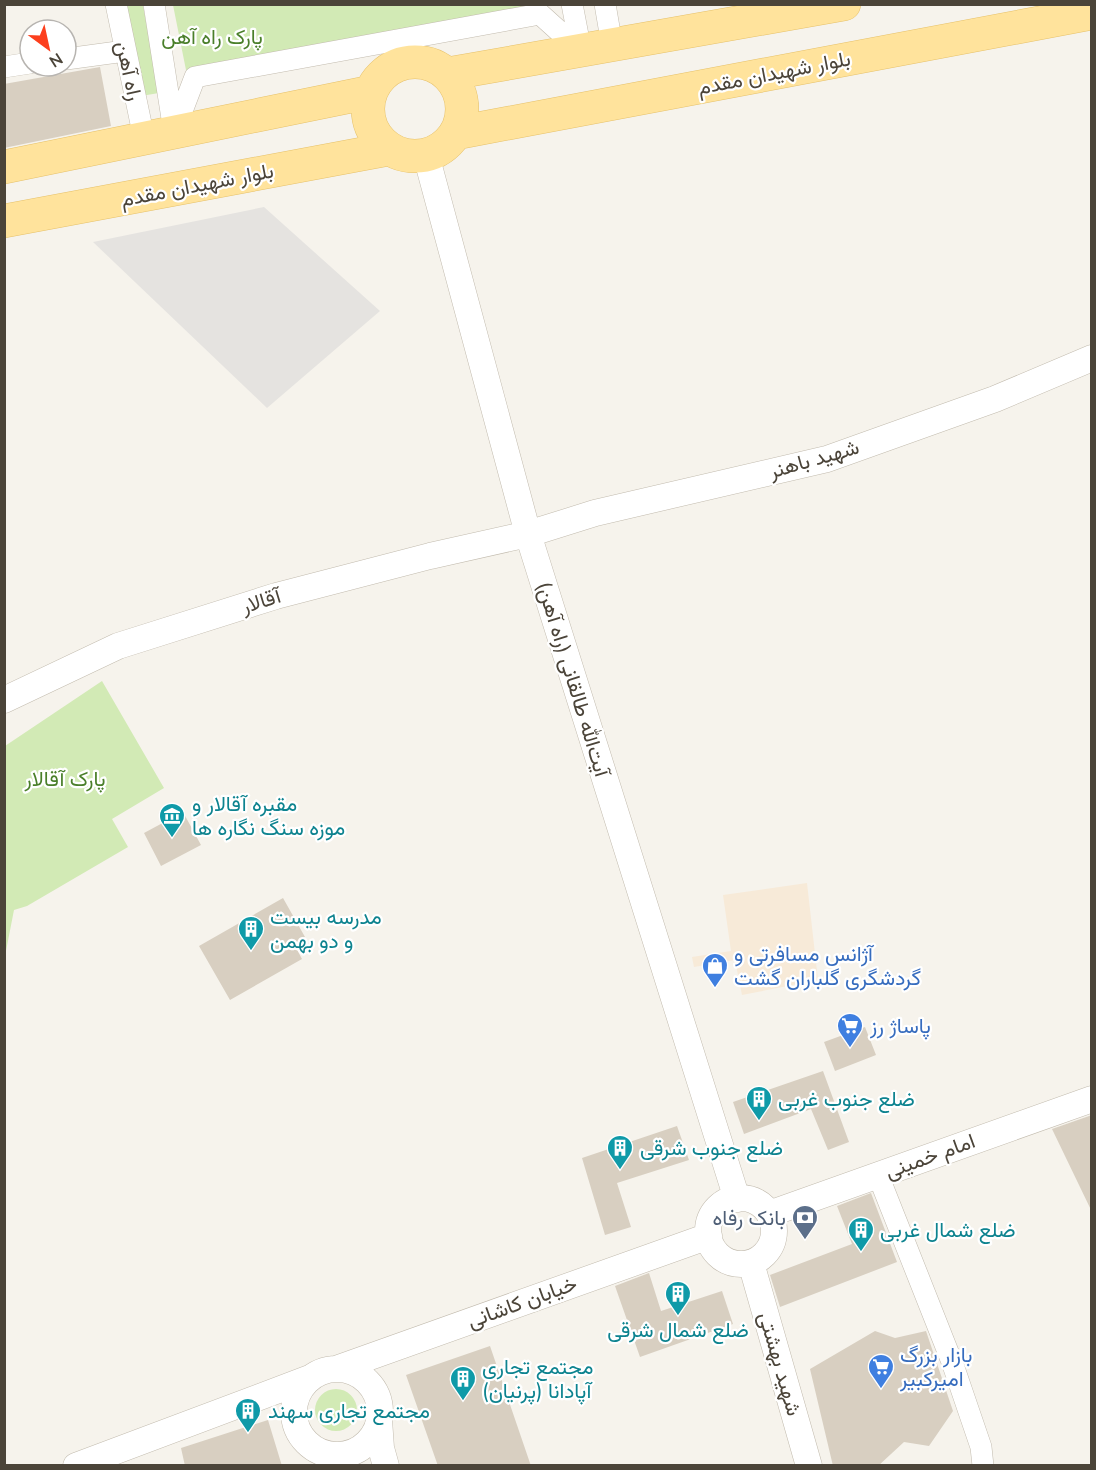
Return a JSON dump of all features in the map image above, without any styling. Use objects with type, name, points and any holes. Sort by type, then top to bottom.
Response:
[{"type":"main road","points":[[447,74],[844,4]]},
{"type":"main road","name":"بلوار شهیدان مقدم","points":[[456,133],[1092,13]]},
{"type":"main road","points":[[422,62],[437,67],[447,74],[461,96],[463,108],[456,133],[443,147],[426,155],[401,154],[389,149],[372,129],[369,117],[368,104],[371,92],[379,78],[392,68],[406,63],[422,62]]},
{"type":"main road","points":[[4,167],[371,92]]},
{"type":"main road","name":"بلوار شهیدان مقدم","points":[[4,220],[389,149]]},
{"type":"street","name":"راه آهن","points":[[116,4],[125,51],[159,135]]},
{"type":"street","name":"راه آهن","points":[[154,4],[159,135]]},
{"type":"street","points":[[572,4],[597,48]]},
{"type":"street","points":[[597,48],[605,4]]},
{"type":"street","points":[[159,135],[195,77],[540,15],[597,48]]},
{"type":"street","points":[[78,57],[125,51]]},
{"type":"street","name":"(راه آهن) آیت‌الله طالقانی","points":[[426,155],[528,534],[737,1199]]},
{"type":"street","name":"شهید باهنر","points":[[528,534],[595,513],[827,459],[995,399],[1092,358]]},
{"type":"street","name":"آقالار","points":[[4,700],[118,646],[276,596],[430,556],[528,534]]},
{"type":"street","name":"امام خمینی","points":[[769,1214],[1092,1099]]},
{"type":"street","points":[[878,1175],[952,1362],[981,1446],[983,1466]]},
{"type":"street","points":[[737,1199],[755,1202],[769,1214],[773,1223],[772,1243],[767,1251],[751,1263],[729,1262],[719,1256],[712,1247],[709,1226],[712,1216],[727,1202],[737,1199]]},
{"type":"street","name":"خیابان کاشانی","points":[[336,1368],[709,1236]]},
{"type":"street","name":"شهید بهشتی","points":[[751,1263],[809,1466]]},
{"type":"street","points":[[76,1466],[336,1368],[351,1371],[365,1378],[375,1390],[380,1405],[381,1448],[386,1466]]},
{"type":"street","points":[[310,1378],[301,1387],[296,1399],[293,1411],[295,1424],[300,1435],[310,1446],[327,1459],[352,1452],[365,1445],[374,1434],[379,1420]]},
{"type":"shaded area","points":[[264,207],[380,311],[267,408],[93,242]]},
{"type":"shaded area","points":[[807,883],[818,980],[742,995],[735,960],[694,967],[692,957],[731,951],[723,895]]},
{"type":"green space","name":"پارک راه آهن","points":[[552,4],[187,75],[173,5]]},
{"type":"green space","points":[[125,5],[143,5],[159,93],[141,96]]},
{"type":"green space","name":"پارک آقالار","points":[[102,681],[164,788],[112,819],[128,847],[27,906],[14,910],[5,956],[5,746]]},
{"type":"green space","points":[[336,1389],[351,1395],[357,1410],[351,1425],[336,1431],[321,1425],[315,1410],[321,1395]]},
{"type":"building","points":[[100,67],[111,126],[4,148],[4,84],[38,78],[78,78],[78,71]]},
{"type":"building","name":"مقبره آقالار و موزه سنگ نگاره ها","points":[[183,812],[201,845],[161,866],[144,833]]},
{"type":"building","name":"مدرسه بیست و دو بهمن","points":[[283,898],[305,937],[294,944],[302,959],[230,1000],[199,946]]},
{"type":"building","name":"پاساژ رز","points":[[865,1027],[876,1055],[835,1071],[824,1042]]},
{"type":"building","name":"ضلع جنوب غربی","points":[[823,1071],[849,1142],[828,1150],[811,1109],[744,1134],[733,1102]]},
{"type":"building","points":[[1092,1115],[1092,1212],[1052,1129]]},
{"type":"building","name":"ضلع جنوب شرقی","points":[[677,1126],[689,1160],[617,1183],[631,1227],[605,1235],[582,1158]]},
{"type":"building","name":"ضلع شمال غربی","points":[[871,1193],[897,1262],[780,1307],[770,1275],[852,1244],[837,1206]]},
{"type":"building","name":"ضلع شمال شرقی","points":[[649,1273],[661,1311],[722,1291],[733,1324],[640,1357],[615,1286]]},
{"type":"building","name":"بازار بزرگ امیرکبیر","points":[[875,1331],[895,1338],[926,1331],[953,1411],[929,1446],[904,1442],[878,1466],[833,1466],[810,1369]]},
{"type":"building","name":"مجتمع تجاری آپادانا (پرنیان)","points":[[490,1346],[531,1466],[438,1466],[406,1375]]},
{"type":"building","name":"مجتمع تجاری سهند","points":[[268,1420],[282,1466],[185,1466],[181,1448]]},
{"type":"place","name":"مقبره آقالار و موزه سنگ نگاره ها","points":[[172,839]]},
{"type":"place","name":"مدرسه بیست و دو بهمن","points":[[251,952]]},
{"type":"place","name":"آژانس مسافرتی و گردشگری گلباران گشت","points":[[715,989]]},
{"type":"place","name":"پاساژ رز","points":[[850,1049]]},
{"type":"place","name":"ضلع جنوب غربی","points":[[759,1122]]},
{"type":"place","name":"ضلع جنوب شرقی","points":[[620,1171]]},
{"type":"place","name":"بانک رفاه","points":[[805,1241]]},
{"type":"place","name":"ضلع شمال غربی","points":[[861,1253]]},
{"type":"place","name":"ضلع شمال شرقی","points":[[678,1317]]},
{"type":"place","name":"بازار بزرگ امیرکبیر","points":[[881,1390]]},
{"type":"place","name":"مجتمع تجاری آپادانا (پرنیان)","points":[[463,1402]]},
{"type":"place","name":"مجتمع تجاری سهند","points":[[248,1434]]}]
